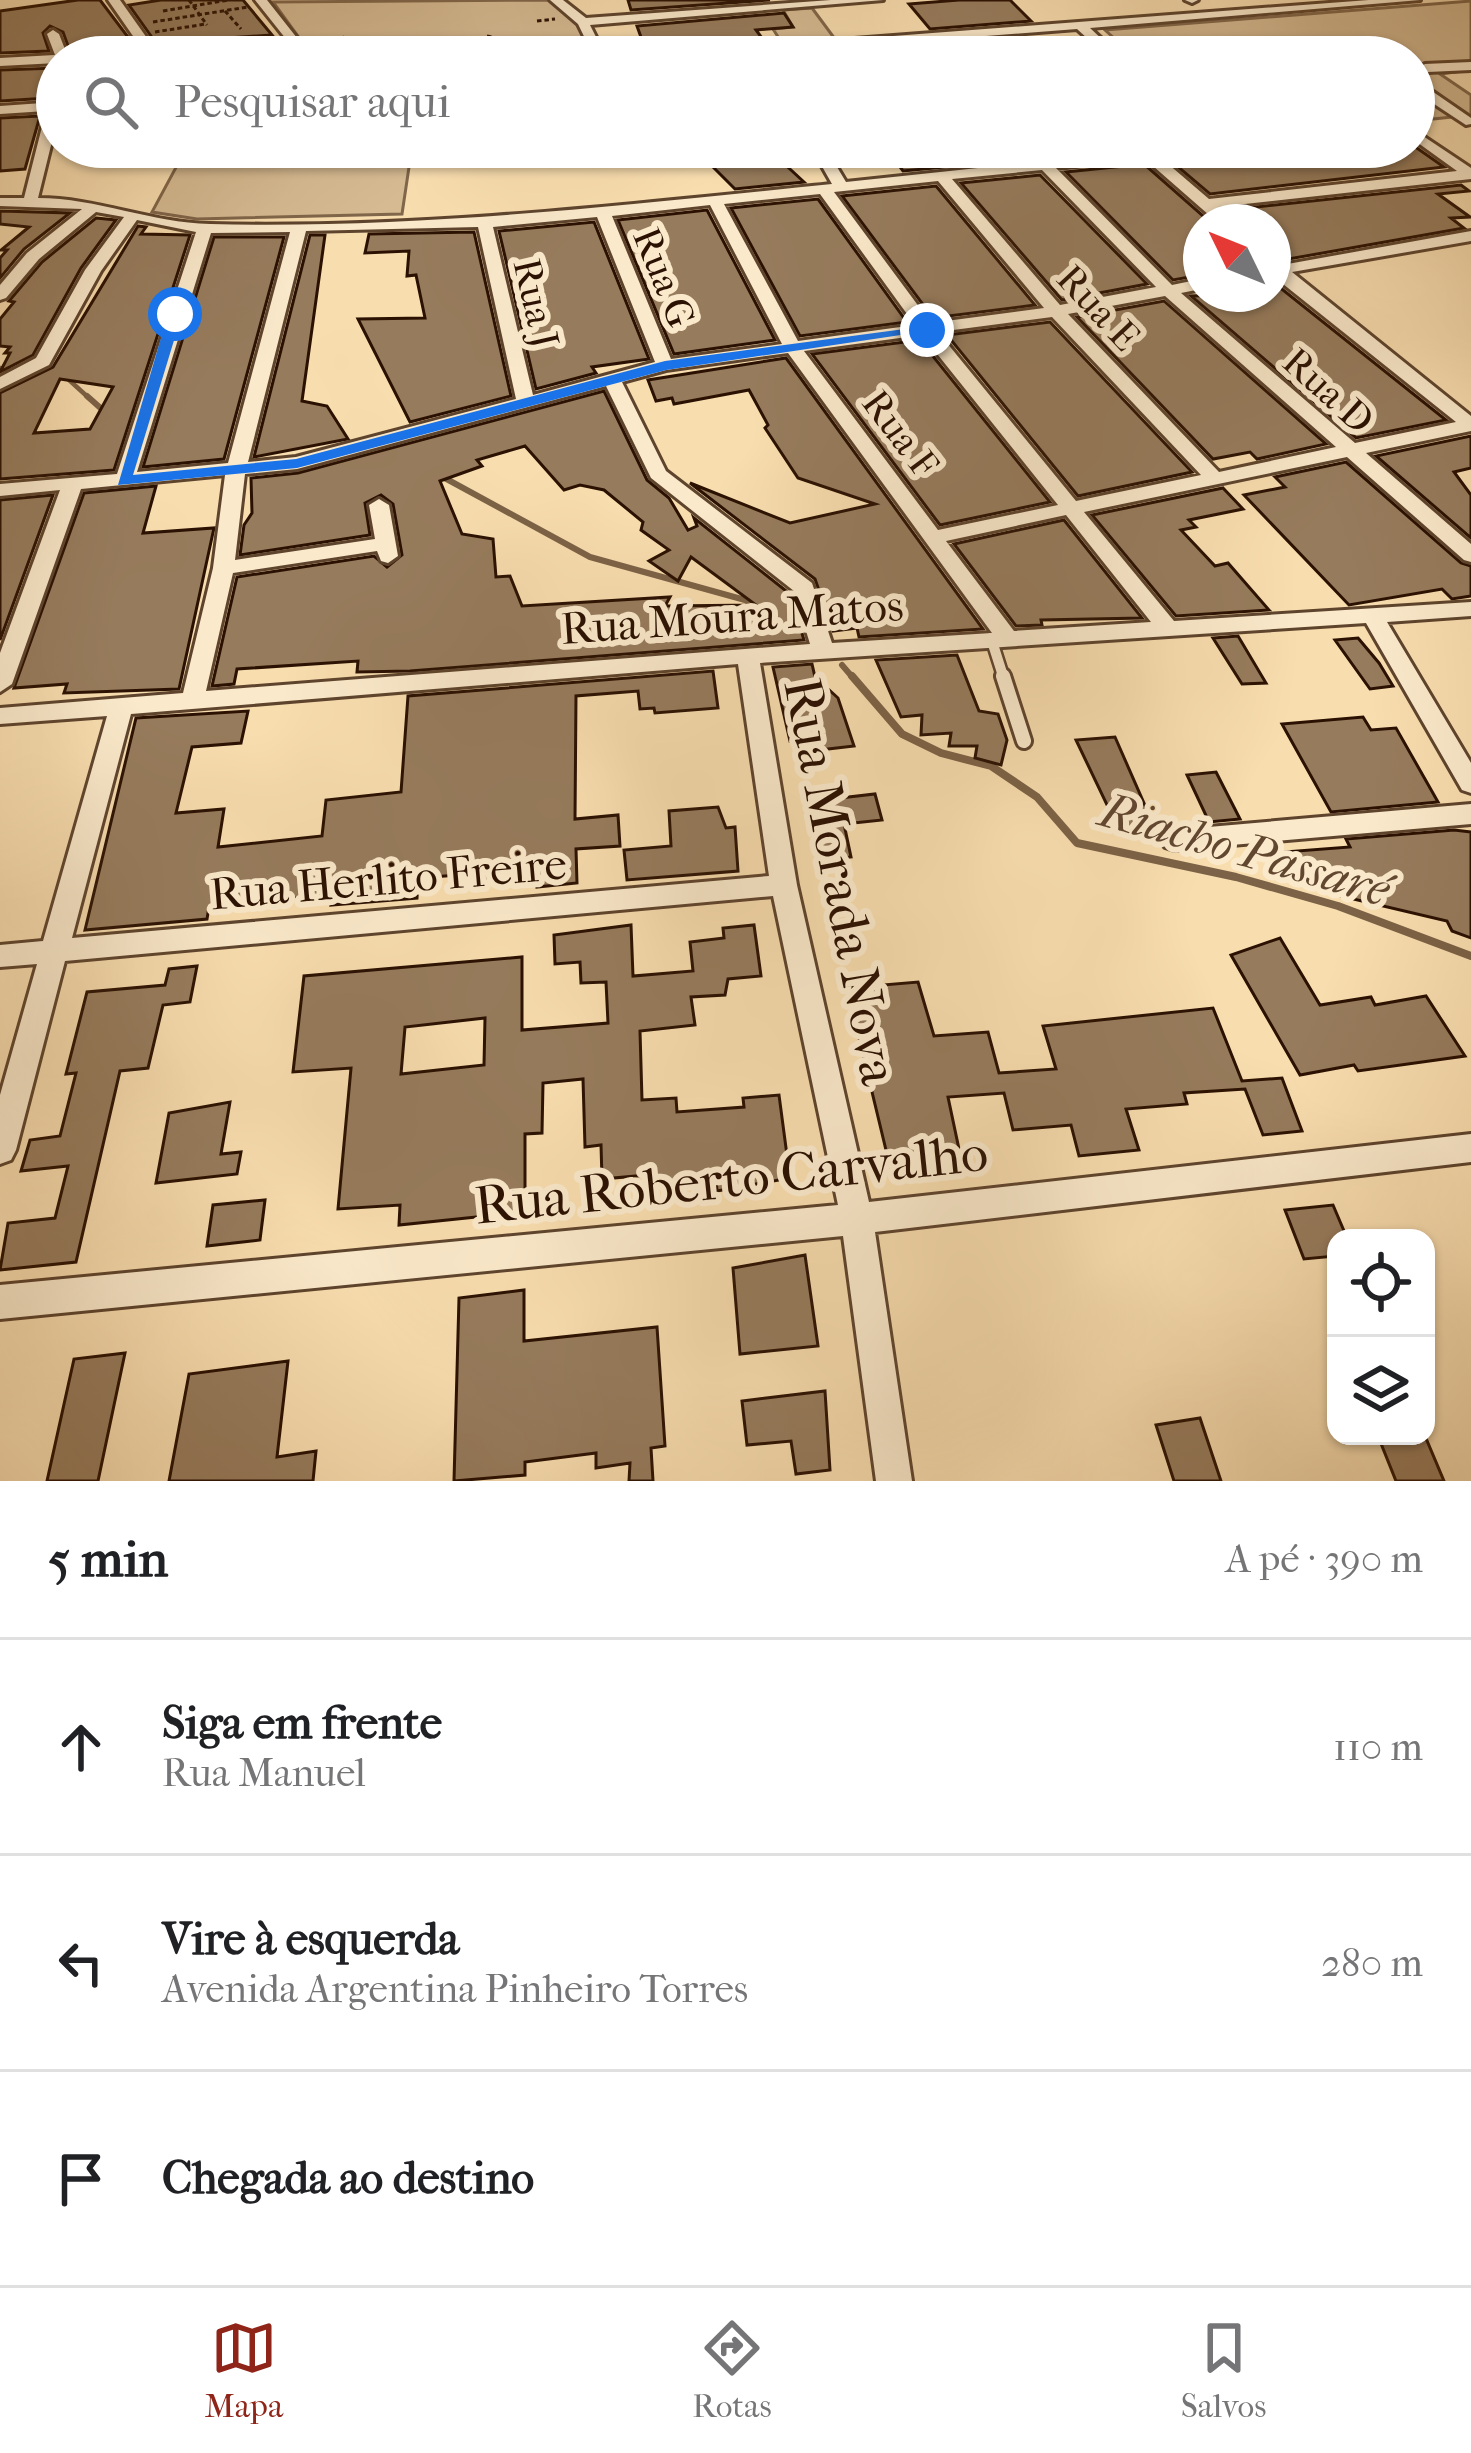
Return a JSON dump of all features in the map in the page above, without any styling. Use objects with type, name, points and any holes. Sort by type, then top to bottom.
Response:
[{"type":"street","points":[[114,0],[139,36]]},
{"type":"street","points":[[556,0],[580,20],[588,36]]},
{"type":"street","points":[[580,20],[806,0]]},
{"type":"street","points":[[580,20],[877,0]]},
{"type":"street","points":[[1191,0],[1224,15]]},
{"type":"street","points":[[1207,0],[1240,13]]},
{"type":"street","points":[[957,36],[1414,0]]},
{"type":"street","points":[[257,3],[288,36]]},
{"type":"street","points":[[1080,26],[1092,36]]},
{"type":"street","points":[[1060,27],[1070,36]]},
{"type":"street","points":[[0,62],[36,60]]},
{"type":"street","points":[[1435,68],[1471,66]]},
{"type":"street","points":[[1435,99],[1468,121]]},
{"type":"street","points":[[0,110],[36,107]]},
{"type":"street","points":[[1435,126],[1468,121]]},
{"type":"street","points":[[1435,146],[1470,174]]},
{"type":"street","points":[[30,202],[39,168]]},
{"type":"street","points":[[826,168],[833,188],[927,330],[1170,631]]},
{"type":"street","points":[[0,202],[70,202],[131,218],[206,229],[484,222],[603,214],[1025,168]]},
{"type":"street","name":"Rua D","points":[[1048,168],[1168,290],[1471,555]]},
{"type":"street","points":[[1164,168],[1206,204],[1470,174]]},
{"type":"street","name":"Rua E","points":[[940,176],[1056,311],[1215,479]]},
{"type":"street","name":"Rua F","points":[[716,201],[792,347],[933,537],[999,638]]},
{"type":"street","points":[[0,295],[33,256],[93,207]]},
{"type":"street","name":"Rua G","points":[[603,214],[665,365]]},
{"type":"street","points":[[12,377],[54,346],[94,270],[131,218]]},
{"type":"street","name":"Rua J","points":[[484,222],[525,399]]},
{"type":"street","points":[[192,702],[224,568],[235,473],[299,227]]},
{"type":"street","points":[[124,481],[206,229]]},
{"type":"street","points":[[1291,266],[1471,236]]},
{"type":"street","points":[[1291,282],[1471,425]]},
{"type":"street","points":[[0,490],[235,473],[297,463],[665,365],[1056,311],[1183,287]]},
{"type":"street","points":[[612,379],[658,473],[804,588],[823,651]]},
{"type":"street","points":[[933,537],[1471,425]]},
{"type":"street","points":[[0,684],[72,485]]},
{"type":"street","points":[[224,568],[388,551],[379,505]]},
{"type":"street","name":"Rua Moura Matos","points":[[0,716],[748,656],[1471,609]]},
{"type":"street","points":[[1373,616],[1471,784]]},
{"type":"street","name":"Rua Morada Nova","points":[[748,656],[784,885],[856,1219],[894,1481]]},
{"type":"street","points":[[0,1150],[121,707]]},
{"type":"street","points":[[1174,840],[1471,814]]},
{"type":"street","name":"Rua Herlito Freire","points":[[0,956],[784,885]]},
{"type":"street","name":"Rua Roberto Carvalho","points":[[0,1302],[856,1219],[1471,1148]]},
{"type":"lane","points":[[999,638],[1024,742]]},
{"type":"path","points":[[189,0],[212,31]]},
{"type":"path","points":[[164,11],[229,0]]},
{"type":"path","points":[[142,24],[257,3]]},
{"type":"path","points":[[225,10],[247,36]]},
{"type":"path","points":[[147,33],[206,24]]},
{"type":"shaded area","points":[[551,0],[574,18],[584,36],[298,36],[273,2]]},
{"type":"shaded area","points":[[1471,1],[1471,70],[1440,74],[1471,95],[1471,115],[1435,119],[1435,36],[1112,36],[1105,30]]},
{"type":"shaded area","points":[[812,8],[833,36],[778,36],[773,29],[793,27],[783,10]]},
{"type":"shaded area","points":[[176,168],[409,168],[402,214],[197,219],[152,212]]},
{"type":"building","points":[[100,0],[127,36],[64,36],[50,26],[44,36],[36,36],[36,52],[0,53],[0,11]]},
{"type":"building","points":[[243,0],[272,35],[151,36],[129,5]]},
{"type":"building","points":[[628,0],[770,0],[631,10]]},
{"type":"building","points":[[1010,0],[1031,21],[930,29],[909,4]]},
{"type":"building","points":[[784,13],[793,27],[756,30],[760,36],[641,36],[637,26]]},
{"type":"building","points":[[36,69],[36,99],[0,101],[0,70]]},
{"type":"building","points":[[36,116],[25,169],[0,171],[0,118]]},
{"type":"building","points":[[1435,161],[1444,167],[1210,194],[1179,168],[1435,168]]},
{"type":"building","points":[[714,168],[789,168],[804,182],[735,189]]},
{"type":"building","points":[[1149,168],[1190,204],[1183,204],[1183,278],[1173,280],[1066,172]]},
{"type":"building","points":[[1040,175],[1147,284],[1062,300],[961,183]]},
{"type":"building","points":[[1461,185],[1469,191],[1438,194],[1470,217],[1451,218],[1464,228],[1291,259],[1291,204],[1284,204]]},
{"type":"building","points":[[936,186],[1035,305],[933,318],[842,196]]},
{"type":"building","points":[[818,199],[907,322],[800,336],[731,208]]},
{"type":"building","points":[[707,210],[775,340],[674,354],[618,220]]},
{"type":"building","points":[[0,211],[70,213],[24,249],[0,278],[0,258],[7,250],[1,250],[29,227],[0,224]]},
{"type":"building","points":[[96,218],[116,220],[81,268],[33,355],[0,372],[10,353],[5,353],[10,347],[0,346],[0,319],[14,302],[9,301],[42,262]]},
{"type":"building","points":[[594,222],[649,359],[592,367],[596,373],[536,389],[499,231]]},
{"type":"building","points":[[138,226],[146,227],[141,234],[190,235],[114,470],[0,479],[0,393],[53,367]],"holes":[[[60,379],[113,387],[90,429],[34,433]]]},
{"type":"building","points":[[474,232],[511,396],[410,422],[358,319],[425,318],[416,275],[407,276],[409,251],[365,253],[369,234]]},
{"type":"building","points":[[310,235],[325,235],[302,401],[327,406],[348,439],[254,457]]},
{"type":"building","points":[[214,237],[284,237],[224,459],[143,467]]},
{"type":"building","points":[[1291,296],[1446,420],[1356,438],[1210,312],[1291,312]]},
{"type":"building","points":[[1164,301],[1326,444],[1257,459],[1250,452],[1213,459],[1077,317]]},
{"type":"building","points":[[1050,322],[1192,472],[1078,496],[947,335]]},
{"type":"building","points":[[920,340],[1050,502],[940,525],[812,354]]},
{"type":"building","points":[[786,358],[983,629],[859,637],[857,628],[833,631],[815,579],[690,483],[790,523],[875,504],[798,478],[765,428],[768,425],[749,390],[674,404],[672,398],[656,401],[648,380]]},
{"type":"building","points":[[604,391],[647,480],[669,498],[688,530],[697,526],[694,518],[790,594],[804,640],[410,671],[357,672],[358,661],[237,669],[234,684],[212,686],[237,577],[374,556],[387,567],[402,555],[393,504],[381,495],[365,503],[370,535],[240,555],[244,525],[252,513],[251,478],[298,473]],"holes":[[[525,446],[564,490],[580,485],[604,490],[643,522],[641,530],[669,550],[649,561],[678,581],[691,557],[756,605],[665,606],[670,597],[522,606],[510,576],[496,577],[493,539],[462,534],[440,481],[482,466],[477,460]]]},
{"type":"building","points":[[1471,436],[1471,468],[1454,472],[1471,495],[1471,538],[1376,456]]},
{"type":"building","points":[[1346,462],[1461,563],[1471,566],[1471,596],[1452,599],[1442,589],[1349,605],[1244,495],[1285,487],[1275,477]]},
{"type":"building","points":[[156,486],[143,533],[214,528],[179,689],[64,693],[67,684],[14,688],[84,493]]},
{"type":"building","points":[[1223,488],[1243,509],[1189,520],[1196,527],[1181,530],[1215,566],[1228,563],[1269,610],[1176,616],[1092,515]]},
{"type":"building","points":[[53,495],[0,640],[0,500]]},
{"type":"building","points":[[1064,520],[1142,618],[1041,620],[1042,625],[1016,626],[954,544]]},
{"type":"building","points":[[1238,636],[1266,683],[1242,684],[1213,638]]},
{"type":"building","points":[[1358,638],[1393,686],[1370,689],[1335,640]]},
{"type":"building","points":[[957,655],[979,711],[998,714],[1007,740],[1001,765],[975,758],[977,746],[949,746],[951,733],[921,735],[922,715],[901,717],[876,660]]},
{"type":"building","points":[[812,664],[815,677],[838,698],[854,746],[802,752],[799,740],[790,741],[773,667]]},
{"type":"building","points":[[713,671],[718,708],[655,713],[654,708],[640,709],[638,691],[576,696],[575,819],[618,815],[620,846],[576,849],[577,883],[537,887],[537,879],[472,884],[472,874],[418,878],[417,898],[331,905],[333,895],[264,901],[209,907],[207,919],[85,930],[136,718],[248,711],[241,743],[192,747],[176,813],[224,809],[218,847],[322,836],[326,800],[401,792],[408,696]]},
{"type":"building","points":[[1363,717],[1371,730],[1396,728],[1438,802],[1331,812],[1282,724]]},
{"type":"building","points":[[1115,737],[1154,826],[1119,830],[1076,740]]},
{"type":"building","points":[[1216,772],[1240,819],[1209,822],[1187,775]]},
{"type":"building","points":[[875,794],[882,820],[844,824],[851,857],[819,860],[805,802]]},
{"type":"building","points":[[718,807],[726,828],[735,827],[738,871],[627,880],[624,850],[671,846],[669,811]]},
{"type":"building","points":[[1471,832],[1471,938],[1452,931],[1447,921],[1332,894],[1327,885],[1299,880],[1284,852],[1350,847],[1346,839]]},
{"type":"building","points":[[631,925],[633,976],[693,971],[690,942],[724,938],[723,928],[754,925],[761,976],[728,979],[725,995],[691,997],[695,1025],[640,1031],[642,1100],[676,1098],[677,1112],[744,1107],[743,1098],[779,1095],[790,1178],[717,1191],[716,1178],[648,1185],[648,1175],[602,1179],[601,1145],[585,1147],[583,1079],[543,1083],[542,1133],[525,1134],[525,1212],[399,1225],[400,1205],[338,1209],[351,1068],[293,1072],[304,976],[522,957],[522,1030],[608,1023],[606,982],[581,983],[580,962],[555,964],[554,935]],"holes":[[[485,1018],[484,1065],[401,1074],[405,1027]]]},
{"type":"building","points":[[1280,938],[1320,1005],[1371,997],[1375,1005],[1426,996],[1465,1056],[1358,1071],[1354,1065],[1300,1075],[1231,955]]},
{"type":"building","points":[[197,966],[190,1002],[163,1005],[148,1068],[120,1071],[76,1262],[0,1270],[8,1223],[55,1218],[68,1166],[21,1171],[30,1140],[60,1136],[76,1073],[66,1074],[87,992],[165,985],[169,969]]},
{"type":"building","points":[[918,982],[934,1036],[988,1032],[999,1073],[1056,1069],[1043,1026],[1213,1008],[1242,1081],[1282,1078],[1302,1131],[1263,1135],[1245,1089],[1184,1093],[1187,1104],[1126,1109],[1139,1150],[1079,1156],[1071,1125],[1013,1130],[1004,1093],[948,1097],[963,1168],[892,1175],[847,988]]},
{"type":"building","points":[[230,1102],[221,1154],[241,1152],[237,1174],[156,1183],[169,1113]]},
{"type":"building","points":[[265,1200],[260,1240],[207,1246],[213,1205]]},
{"type":"building","points":[[1333,1205],[1343,1229],[1327,1229],[1327,1257],[1304,1259],[1285,1210]]},
{"type":"building","points":[[805,1255],[818,1346],[740,1354],[733,1268]]},
{"type":"building","points":[[524,1290],[524,1341],[657,1327],[665,1446],[651,1448],[653,1481],[629,1481],[630,1463],[596,1468],[596,1453],[525,1462],[525,1475],[454,1481],[459,1298]]},
{"type":"building","points":[[125,1353],[98,1481],[47,1481],[74,1359]]},
{"type":"building","points":[[288,1361],[277,1457],[316,1451],[313,1481],[169,1481],[189,1374]]},
{"type":"building","points":[[825,1391],[830,1470],[796,1474],[791,1441],[747,1445],[742,1401]]},
{"type":"building","points":[[1200,1418],[1221,1481],[1174,1481],[1156,1425]]},
{"type":"building","points":[[1382,1445],[1429,1445],[1444,1481],[1396,1481]]},
{"type":"waterway","name":"Riacho Passaré","points":[[0,368],[41,378]]},
{"type":"waterway","name":"Riacho Passaré","points":[[68,379],[90,399]]},
{"type":"waterway","name":"Riacho Passaré","points":[[87,396],[105,412]]},
{"type":"waterway","name":"Riacho Passaré","points":[[441,476],[590,557],[763,605]]},
{"type":"waterway","name":"Riacho Passaré","points":[[842,665],[854,679]]},
{"type":"waterway","name":"Riacho Passaré","points":[[852,676],[902,734],[941,753],[991,766],[1037,797],[1077,843],[1236,877],[1338,906],[1471,956]]},
{"type":"route","points":[[175,314],[124,481],[297,463],[665,365],[927,330]]}]
